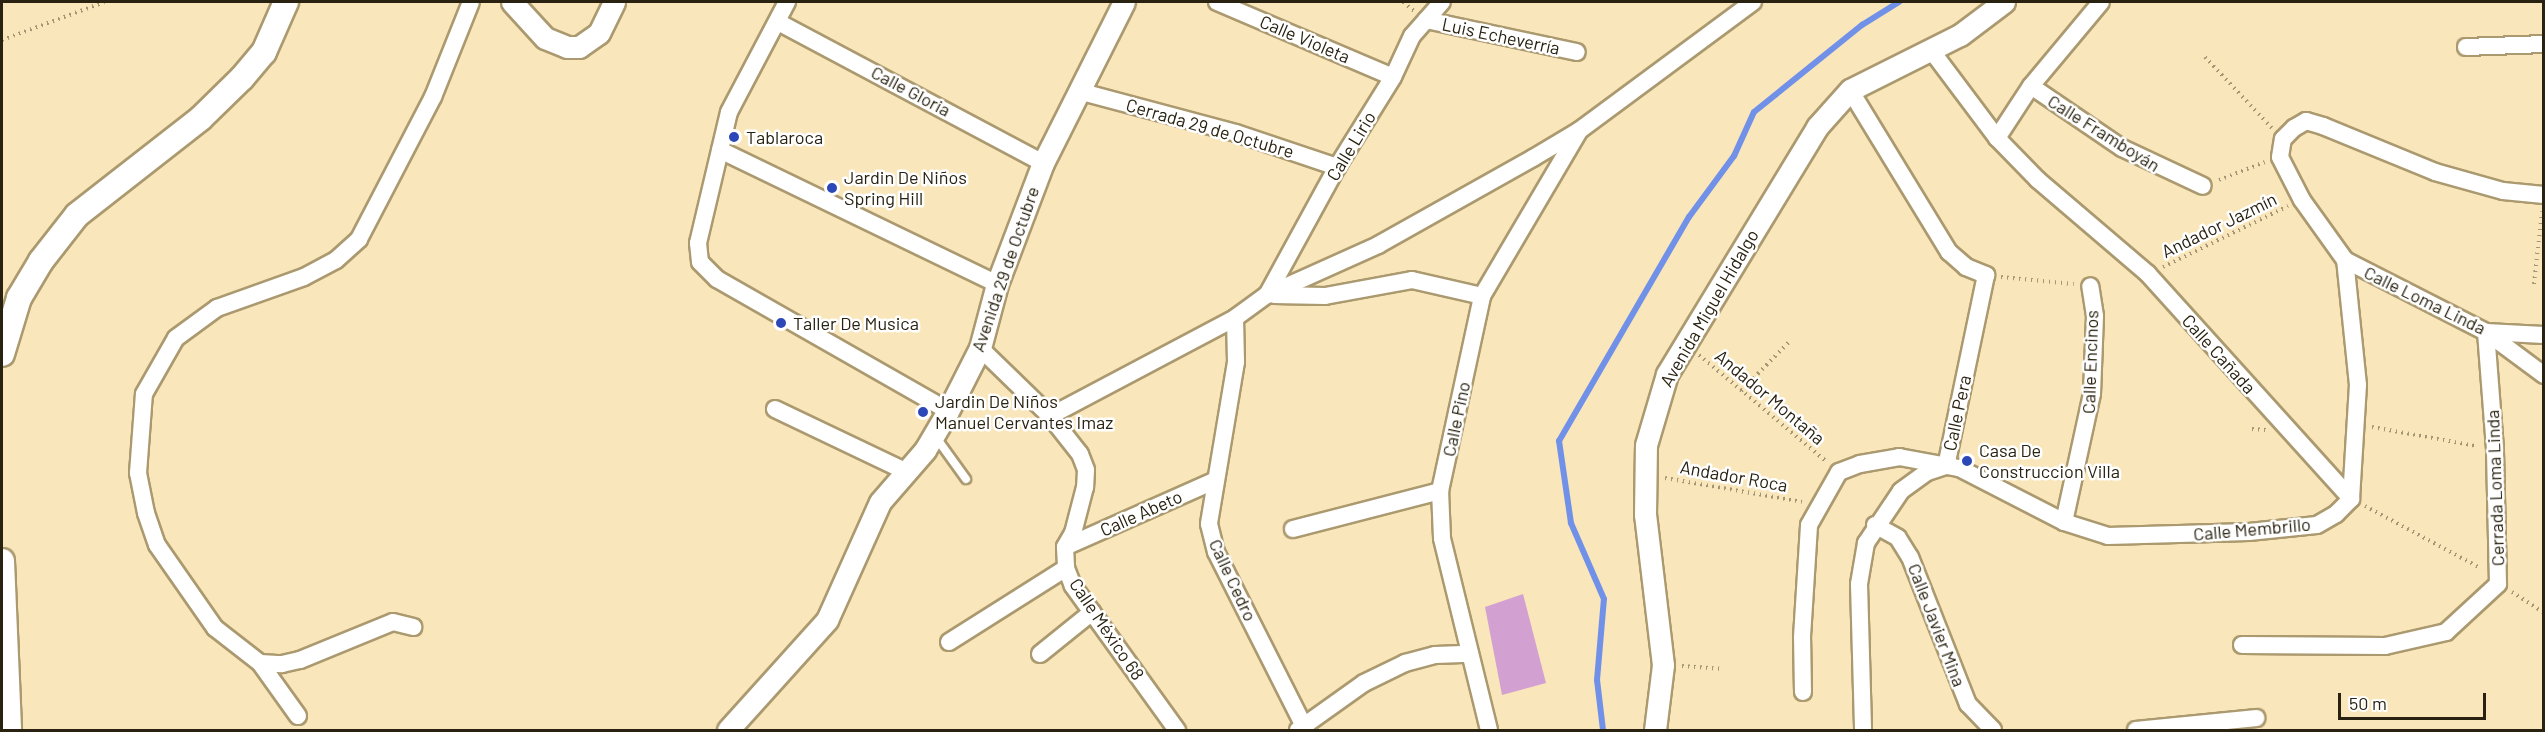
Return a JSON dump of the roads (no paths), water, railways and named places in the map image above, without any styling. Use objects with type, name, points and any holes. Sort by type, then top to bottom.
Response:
[{"type":"main road","points":[[2,354],[19,298],[41,261],[77,215],[201,118],[242,78],[264,52],[286,2]]},
{"type":"main road","points":[[2,561],[9,730]]},
{"type":"street","points":[[298,716],[260,663],[215,628],[158,545],[146,513],[138,473],[144,394],[176,338],[217,308],[304,277],[336,260],[359,239],[434,97],[471,2]]},
{"type":"street","points":[[512,2],[545,38],[567,47],[590,43],[614,2]]},
{"type":"street","points":[[787,2],[729,112],[698,243],[706,270],[948,411]]},
{"type":"street","name":"Avenida 29 de Octubre","points":[[728,730],[827,620],[880,502],[935,436],[980,348],[997,284],[1043,163],[1082,92],[1124,2]]},
{"type":"street","name":"Calle Violeta","points":[[1217,2],[1393,77]]},
{"type":"street","name":"Calle Lirio","points":[[1267,295],[1337,167],[1393,77],[1412,36],[1442,2]]},
{"type":"street","name":"Calle Pino","points":[[1050,416],[1235,318],[1267,295],[1378,245],[1580,130],[1753,2]]},
{"type":"street","name":"Avenida Miguel Hidalgo","points":[[1655,730],[1663,665],[1646,515],[1646,444],[1656,405],[1685,343],[1816,127],[1850,90],[1960,35],[2004,2]]},
{"type":"street","points":[[1997,138],[2031,86],[2102,2]]},
{"type":"street","name":"Luis Echeverría","points":[[1426,21],[1577,52]]},
{"type":"street","name":"Calle Gloria","points":[[778,22],[1043,163]]},
{"type":"street","points":[[2466,47],[2544,44]]},
{"type":"street","name":"Calle Cañada","points":[[1931,50],[1997,138],[2038,180],[2148,274],[2351,499]]},
{"type":"street","name":"Calle Framboyán","points":[[2031,86],[2122,148],[2203,186]]},
{"type":"street","name":"Calle Pera","points":[[1850,90],[1949,252],[1966,267],[1986,275],[1946,466],[1928,472],[1901,491],[1875,525],[1866,543],[1859,584],[1863,730]]},
{"type":"street","name":"Cerrada 29 de Octubre","points":[[1082,92],[1236,132],[1337,167]]},
{"type":"street","points":[[2351,499],[2358,385],[2345,260],[2302,200],[2280,157],[2283,139],[2306,122],[2435,172],[2504,191],[2544,195]]},
{"type":"street","name":"Calle Pino","points":[[1489,730],[1442,538],[1440,492],[1482,296],[1580,130]]},
{"type":"street","points":[[720,150],[997,284]]},
{"type":"street","name":"Calle Loma Linda","points":[[2345,260],[2486,332],[2544,335]]},
{"type":"street","points":[[1267,295],[1325,296],[1412,280],[1482,296]]},
{"type":"street","name":"Calle Encinos","points":[[2064,522],[2092,394],[2095,316],[2090,286]]},
{"type":"street","name":"Calle Cedro","points":[[1235,318],[1236,363],[1209,524],[1216,552],[1303,728]]},
{"type":"street","points":[[2486,332],[2544,375]]},
{"type":"street","name":"Cerrada Loma Linda","points":[[2242,645],[2385,646],[2446,632],[2498,584],[2495,449],[2486,332]]},
{"type":"street","name":"Calle México 68","points":[[980,348],[1070,437],[1086,470],[1080,508],[1065,547],[1066,568],[1073,586],[1177,730]]},
{"type":"street","points":[[775,409],[905,471]]},
{"type":"street","name":"Calle Membrillo","points":[[1803,692],[1809,525],[1818,504],[1839,472],[1860,464],[1899,457],[1946,466],[1977,476],[2064,522],[2108,536],[2249,532],[2317,525],[2336,514],[2351,499]]},
{"type":"street","name":"Calle Abeto","points":[[1065,547],[1216,480]]},
{"type":"street","points":[[1293,529],[1440,492]]},
{"type":"street","name":"Calle Javier Mina","points":[[1875,525],[1898,538],[1910,557],[1964,695],[1994,730]]},
{"type":"street","points":[[949,642],[1066,568]]},
{"type":"street","points":[[1040,654],[1092,612]]},
{"type":"street","points":[[260,663],[282,664],[300,660],[393,622],[412,627]]},
{"type":"street","points":[[1303,728],[1364,683],[1405,663],[1435,655],[1470,654]]},
{"type":"street","points":[[2136,730],[2256,718]]},
{"type":"lane","points":[[935,436],[966,479]]},
{"type":"waterway","points":[[1603,730],[1597,680],[1604,599],[1571,523],[1559,441],[1689,217],[1734,156],[1754,112],[1862,25],[1899,2]]},
{"type":"place","name":"Tablaroca","points":[[734,137]]},
{"type":"place","name":"Jardin De Niños Spring Hill","points":[[832,188]]},
{"type":"place","name":"Taller De Musica","points":[[781,323]]},
{"type":"place","name":"Jardin De Niños Manuel Cervantes Imaz","points":[[923,412]]},
{"type":"place","name":"Casa De Construccion Villa","points":[[1967,461]]}]
